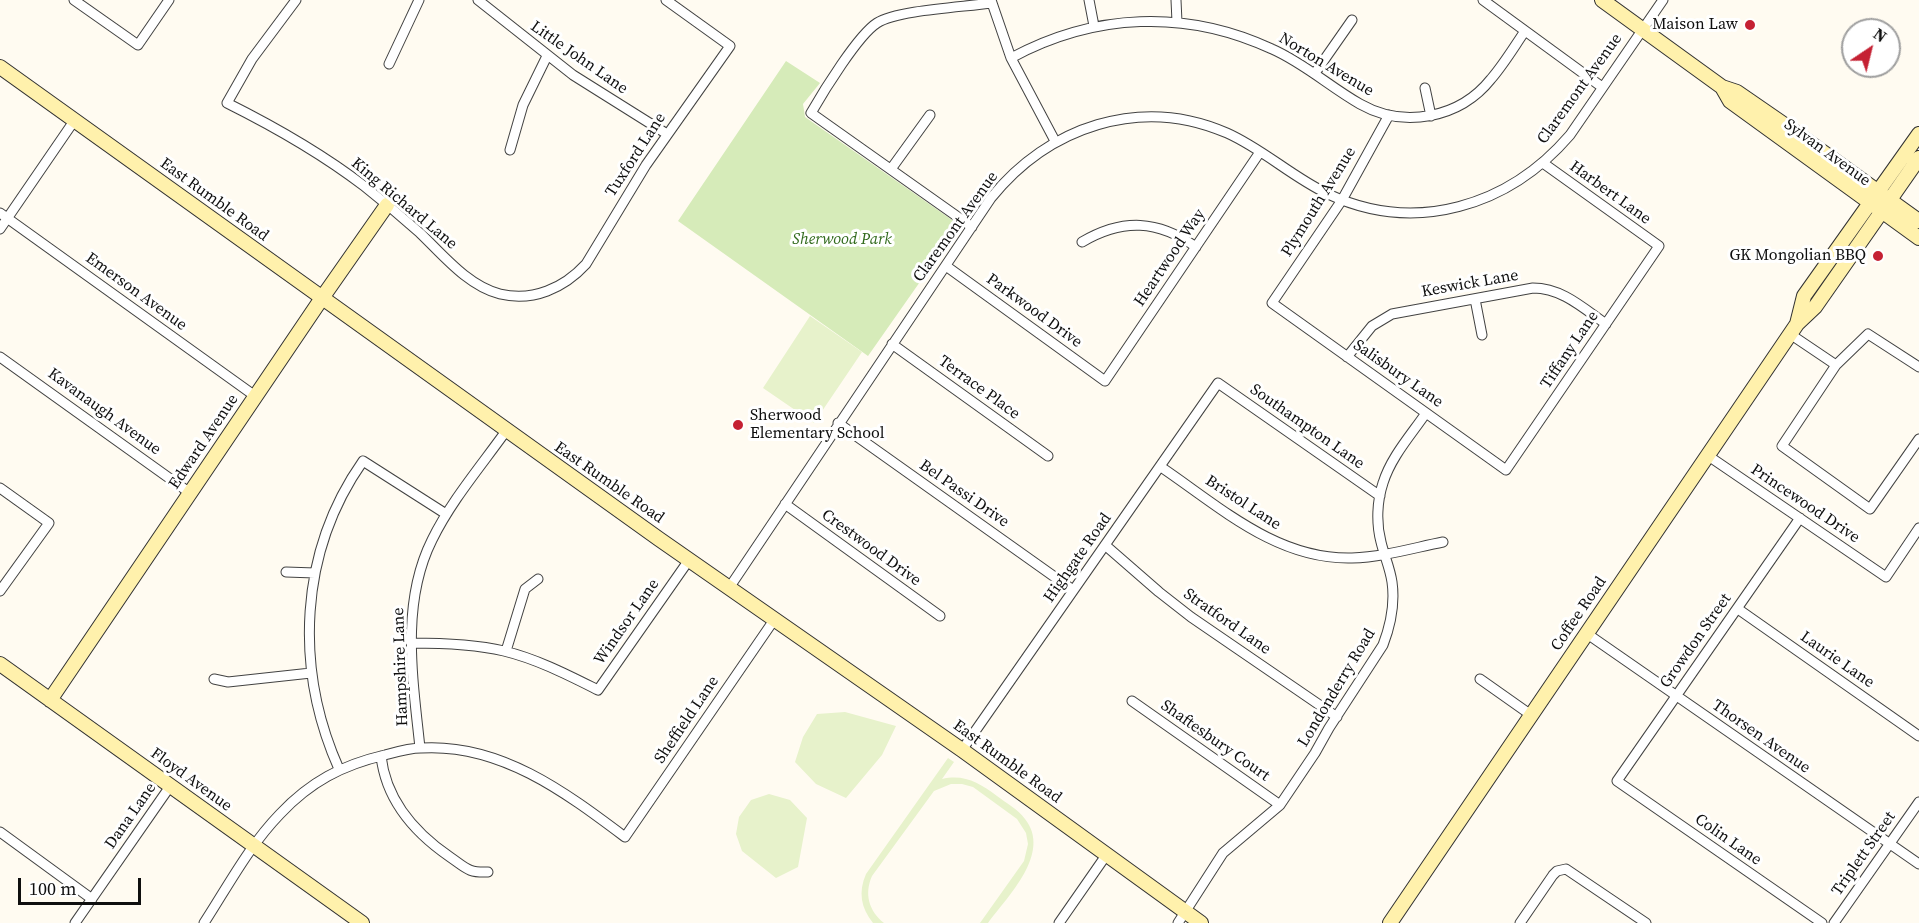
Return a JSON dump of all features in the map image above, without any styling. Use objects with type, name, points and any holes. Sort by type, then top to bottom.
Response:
[{"type":"street","points":[[74,0],[138,45],[169,0]]},
{"type":"street","name":"King Richard Lane","points":[[296,0],[252,58],[227,103],[267,123],[313,151],[387,205],[448,261],[486,289],[511,296],[532,295],[547,292],[568,281]]},
{"type":"street","points":[[389,64],[420,0]]},
{"type":"street","name":"Little John Lane","points":[[478,0],[547,56],[613,102],[667,134]]},
{"type":"street","name":"Tuxford Lane","points":[[568,281],[582,269],[667,134],[730,46],[666,0]]},
{"type":"street","points":[[1089,0],[1094,26]]},
{"type":"street","points":[[1176,0],[1178,22]]},
{"type":"street","points":[[1483,0],[1602,87]]},
{"type":"street","name":"Sylvan Avenue","points":[[1602,0],[1722,87],[1737,92],[1877,191],[1885,206],[1919,238]]},
{"type":"street","name":"Claremont Avenue","points":[[729,588],[838,423],[1004,182],[1026,161],[1055,141],[1092,126],[1129,118],[1170,118],[1226,133],[1309,184],[1342,200],[1364,207],[1406,212],[1449,209],[1484,199],[1505,189],[1543,163],[1570,135],[1663,0]]},
{"type":"street","points":[[972,227],[811,113],[863,35],[877,23],[893,16],[991,2],[1011,58],[1055,141]]},
{"type":"street","name":"Norton Avenue","points":[[1011,58],[1049,39],[1094,26],[1137,21],[1178,22],[1227,32],[1274,49],[1360,104],[1389,116],[1431,116],[1460,106],[1480,91],[1491,80],[1525,31]]},
{"type":"street","points":[[1315,74],[1352,21]]},
{"type":"street","points":[[510,150],[523,105],[547,56]]},
{"type":"street","name":"East Rumble Road","points":[[0,67],[506,431],[1107,854],[1181,917],[1201,923]]},
{"type":"street","name":"Sylvan Avenue","points":[[1722,87],[1730,101],[1869,203],[1885,206],[1919,221]]},
{"type":"street","points":[[1425,88],[1431,116]]},
{"type":"street","points":[[891,169],[930,115]]},
{"type":"street","name":"Plymouth Avenue","points":[[1272,303],[1342,200],[1389,116]]},
{"type":"street","points":[[0,229],[4,216],[74,121]]},
{"type":"street","name":"Coffee Road","points":[[1793,329],[1803,296],[1919,134]]},
{"type":"street","name":"Heartwood Way","points":[[1105,381],[1260,152]]},
{"type":"street","name":"Coffee Road","points":[[1390,923],[1793,329],[1815,307],[1919,158]]},
{"type":"street","name":"Harbert Lane","points":[[1543,163],[1659,246]]},
{"type":"street","name":"Edward Avenue","points":[[50,700],[387,205]]},
{"type":"street","name":"Emerson Avenue","points":[[4,216],[255,396]]},
{"type":"street","points":[[1082,242],[1109,229],[1144,225],[1169,231],[1196,247]]},
{"type":"street","name":"Tiffany Lane","points":[[1506,470],[1659,246]]},
{"type":"street","name":"Parkwood Drive","points":[[946,266],[1105,381]]},
{"type":"street","name":"Keswick Lane","points":[[1347,357],[1366,332],[1382,319],[1407,311],[1533,288],[1562,293],[1606,324]]},
{"type":"street","points":[[1475,299],[1482,335]]},
{"type":"street","name":"Salisbury Lane","points":[[1272,303],[1506,470]]},
{"type":"street","points":[[1793,329],[1836,365]]},
{"type":"street","points":[[1919,367],[1868,334],[1836,365],[1782,446],[1870,509],[1919,439]]},
{"type":"street","name":"Terrace Place","points":[[892,344],[1048,456]]},
{"type":"street","name":"Kavanaugh Avenue","points":[[0,357],[190,493]]},
{"type":"street","name":"Highgate Road","points":[[962,750],[1218,383]]},
{"type":"street","name":"Southampton Lane","points":[[1218,383],[1380,496]]},
{"type":"street","name":"Londonderry Road","points":[[1181,917],[1223,853],[1280,805],[1377,657],[1388,632],[1393,598],[1392,583],[1378,523],[1380,496],[1385,476],[1395,457],[1426,413]]},
{"type":"street","name":"Bel Passi Drive","points":[[838,423],[1073,590]]},
{"type":"street","name":"Hampshire Lane","points":[[420,748],[411,622],[416,587],[431,541],[446,514],[506,431]]},
{"type":"street","name":"Princewood Drive","points":[[1707,455],[1886,577],[1919,528]]},
{"type":"street","points":[[339,769],[322,724],[311,673],[309,623],[315,573],[331,519],[363,461],[446,514]]},
{"type":"street","name":"Bristol Lane","points":[[1161,467],[1255,532],[1305,553],[1340,558],[1384,553],[1443,542]]},
{"type":"street","points":[[0,488],[49,523],[0,591]]},
{"type":"street","name":"Crestwood Drive","points":[[785,504],[940,616]]},
{"type":"street","name":"Growdon Street","points":[[1617,781],[1800,518]]},
{"type":"street","name":"Stratford Lane","points":[[1105,545],[1191,617],[1337,717]]},
{"type":"street","name":"Windsor Lane","points":[[412,643],[442,643],[506,651],[554,668],[598,690],[688,560]]},
{"type":"street","points":[[286,572],[315,573]]},
{"type":"street","points":[[506,651],[525,589],[538,579]]},
{"type":"street","name":"Laurie Lane","points":[[1738,609],[1919,736]]},
{"type":"street","name":"Sheffield Lane","points":[[420,748],[471,752],[516,766],[582,805],[625,837],[774,620]]},
{"type":"street","name":"Thorsen Avenue","points":[[1586,633],[1919,864]]},
{"type":"street","name":"Floyd Avenue","points":[[0,664],[357,921]]},
{"type":"street","points":[[214,679],[228,682],[311,673]]},
{"type":"street","points":[[1480,679],[1531,715]]},
{"type":"street","name":"Shaftesbury Court","points":[[1132,701],[1280,805]]},
{"type":"street","points":[[204,923],[254,846],[291,802],[339,769],[361,760],[420,748]]},
{"type":"street","points":[[381,756],[382,767],[394,797],[418,832],[473,873],[488,872]]},
{"type":"street","name":"Colin Lane","points":[[1617,781],[1822,923]]},
{"type":"street","name":"Dana Lane","points":[[75,923],[171,785]]},
{"type":"street","name":"Triplett Street","points":[[1834,923],[1919,802]]},
{"type":"street","points":[[0,832],[92,899]]},
{"type":"street","points":[[1059,923],[1107,854]]},
{"type":"street","points":[[1520,923],[1553,875],[1562,869],[1569,870],[1642,922]]},
{"type":"green space","name":"Sherwood Park","points":[[786,61],[820,83],[803,104],[805,117],[955,222],[957,229],[868,356],[678,221]]},
{"type":"green space","points":[[810,316],[862,352],[814,423],[763,388]]},
{"type":"green space","points":[[845,712],[896,726],[882,755],[846,798],[816,784],[795,762],[803,737],[817,714]]},
{"type":"green space","points":[[948,758],[954,762],[942,779],[958,778],[978,784],[1012,806],[1025,819],[1032,832],[1033,846],[1024,874],[988,923],[980,923],[1024,861],[1028,844],[1026,833],[1017,819],[973,787],[951,784],[934,791],[872,876],[868,889],[869,902],[884,923],[873,923],[862,900],[862,887],[866,874]]},
{"type":"green space","points":[[769,794],[790,800],[807,818],[798,867],[776,878],[742,851],[736,834],[739,817],[751,800]]},
{"type":"place","name":"Maison Law","points":[[1750,25]]},
{"type":"place","name":"GK Mongolian BBQ","points":[[1878,256]]},
{"type":"place","name":"Sherwood Elementary School","points":[[738,425]]}]
